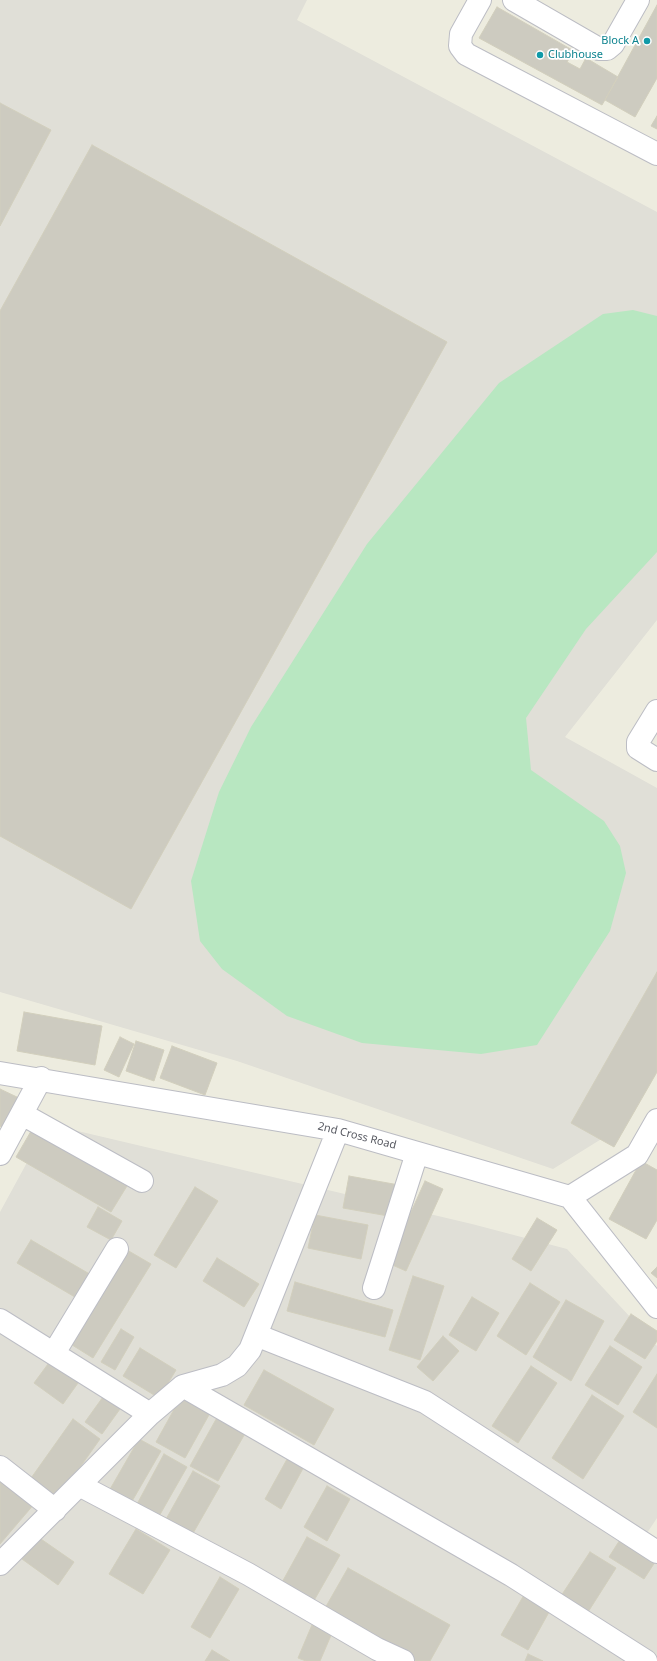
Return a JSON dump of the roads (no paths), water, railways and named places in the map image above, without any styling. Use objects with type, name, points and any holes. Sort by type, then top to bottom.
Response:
[{"type":"street","points":[[480,0],[461,34],[460,46],[466,54],[657,154]]},
{"type":"street","points":[[514,0],[599,49],[607,49],[613,44],[638,0]]},
{"type":"street","points":[[657,711],[638,742],[638,748],[657,760]]},
{"type":"street","name":"2nd Cross Road","points":[[0,1073],[41,1078],[338,1130],[570,1197]]},
{"type":"street","points":[[0,1154],[41,1078]]},
{"type":"street","points":[[22,1114],[142,1181]]},
{"type":"street","points":[[657,1120],[637,1155],[570,1197],[657,1307]]},
{"type":"street","points":[[0,1564],[56,1510],[150,1414],[183,1386],[222,1375],[237,1366],[250,1350],[338,1130]]},
{"type":"street","points":[[374,1288],[417,1152]]},
{"type":"street","points":[[54,1354],[117,1249]]},
{"type":"street","points":[[0,1320],[150,1414]]},
{"type":"street","points":[[256,1335],[425,1402],[657,1552]]},
{"type":"street","points":[[183,1386],[511,1575],[646,1661]]},
{"type":"street","points":[[0,1468],[56,1510]]},
{"type":"street","points":[[79,1485],[248,1574],[377,1649],[403,1661]]},
{"type":"place","name":"Block A","points":[[647,41]]},
{"type":"place","name":"Clubhouse","points":[[540,55]]}]
